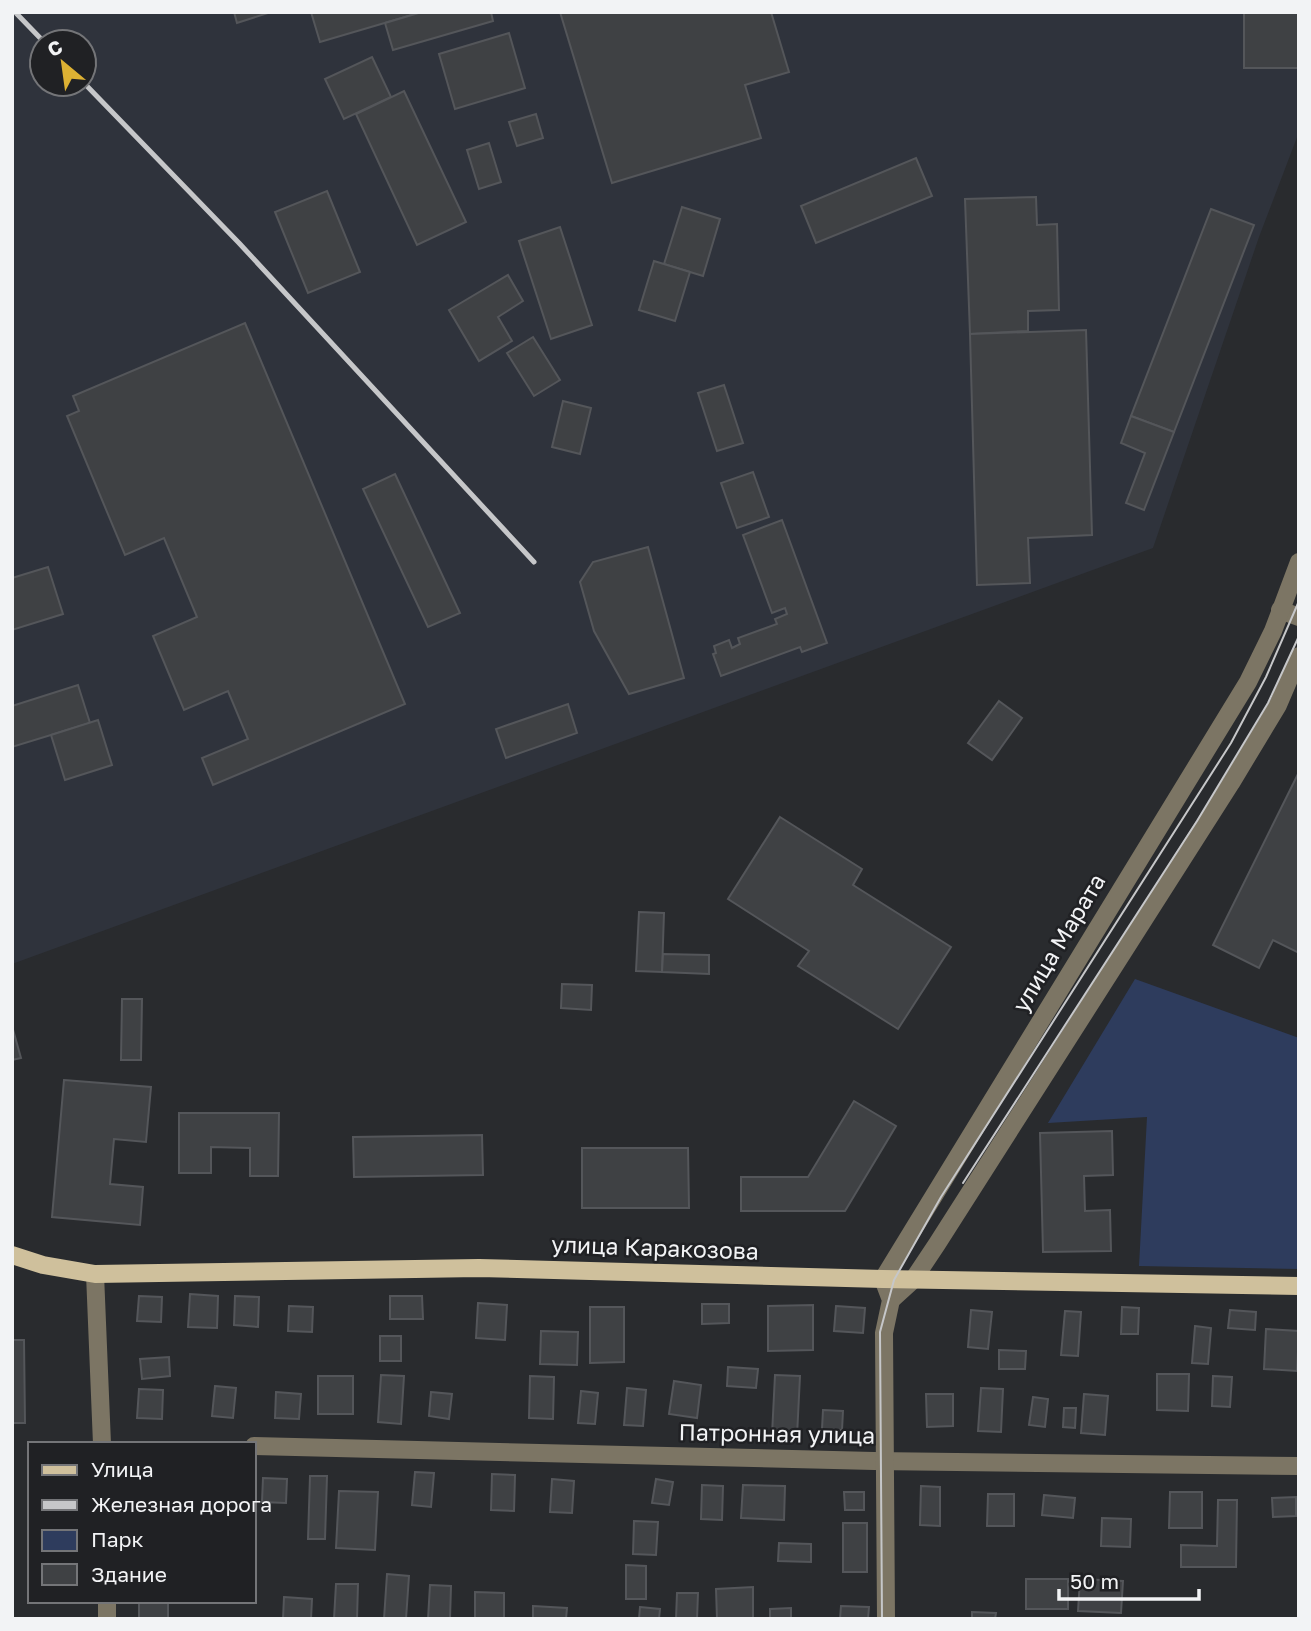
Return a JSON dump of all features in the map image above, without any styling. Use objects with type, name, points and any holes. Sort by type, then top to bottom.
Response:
[{"type":"main road","name":"улица Каракозова","points":[[12,1255],[43,1265],[94,1274],[479,1268],[913,1280],[1299,1286]]},
{"type":"street","name":"улица Марата","points":[[883,1279],[1248,682],[1299,562]]},
{"type":"street","points":[[1280,610],[1299,617]]},
{"type":"street","points":[[891,1300],[913,1280],[1231,783],[1278,705],[1299,656]]},
{"type":"street","points":[[94,1274],[102,1442]]},
{"type":"street","points":[[883,1279],[891,1300],[884,1333],[886,1619]]},
{"type":"street","name":"Патронная улица","points":[[256,1446],[885,1461],[1299,1466]]},
{"type":"shaded area","points":[[12,12],[1299,12],[1299,132],[1259,237],[1153,548],[12,964]]},
{"type":"green space","points":[[1135,979],[1299,1038],[1299,1269],[1139,1266],[1147,1117],[1048,1123]]},
{"type":"building","points":[[234,12],[271,12],[237,23]]},
{"type":"building","points":[[311,12],[422,12],[320,42]]},
{"type":"building","points":[[422,12],[491,12],[493,21],[393,50],[385,23]]},
{"type":"building","points":[[560,12],[771,12],[789,72],[745,85],[761,138],[612,183]]},
{"type":"building","points":[[1244,12],[1299,12],[1299,68],[1244,68]]},
{"type":"building","points":[[509,33],[525,88],[455,109],[439,54]]},
{"type":"building","points":[[372,57],[391,97],[344,119],[325,79]]},
{"type":"building","points":[[404,91],[466,222],[417,245],[356,114]]},
{"type":"building","points":[[536,114],[543,138],[517,146],[509,122]]},
{"type":"building","points":[[489,143],[501,182],[479,189],[467,150]]},
{"type":"building","points":[[916,158],[932,196],[816,243],[801,206]]},
{"type":"building","points":[[327,191],[360,272],[308,293],[275,212]]},
{"type":"building","points":[[1036,197],[1037,225],[1057,224],[1059,310],[1028,311],[1028,331],[970,334],[965,199]]},
{"type":"building","points":[[682,207],[720,219],[703,276],[664,264]]},
{"type":"building","points":[[1211,209],[1254,225],[1174,432],[1131,416]]},
{"type":"building","points":[[560,227],[592,325],[551,339],[519,241]]},
{"type":"building","points":[[654,261],[690,272],[675,321],[639,310]]},
{"type":"building","points":[[508,275],[523,301],[498,317],[512,341],[479,361],[449,310]]},
{"type":"building","points":[[245,323],[405,704],[213,785],[202,758],[248,739],[228,691],[184,710],[153,636],[197,617],[164,538],[125,555],[67,416],[79,411],[73,396]]},
{"type":"building","points":[[1086,330],[1092,535],[1028,538],[1030,583],[977,585],[970,334]]},
{"type":"building","points":[[533,337],[560,380],[534,396],[507,353]]},
{"type":"building","points":[[724,385],[743,443],[717,451],[698,393]]},
{"type":"building","points":[[563,401],[591,408],[580,454],[552,447]]},
{"type":"building","points":[[1131,416],[1174,432],[1144,510],[1126,503],[1145,453],[1121,443]]},
{"type":"building","points":[[753,472],[769,517],[737,528],[721,483]]},
{"type":"building","points":[[395,474],[460,613],[428,627],[363,489]]},
{"type":"building","points":[[782,520],[827,643],[802,652],[800,647],[721,676],[713,654],[716,653],[714,646],[729,640],[732,648],[740,644],[738,638],[777,624],[775,619],[787,614],[785,608],[772,613],[743,535]]},
{"type":"building","points":[[648,547],[684,678],[629,694],[594,631],[580,582],[593,562]]},
{"type":"building","points":[[48,567],[63,614],[12,630],[12,578]]},
{"type":"building","points":[[78,685],[90,723],[12,747],[12,706]]},
{"type":"building","points":[[999,701],[1022,718],[992,760],[968,743]]},
{"type":"building","points":[[568,704],[577,733],[506,758],[496,729]]},
{"type":"building","points":[[98,720],[112,765],[65,780],[51,735]]},
{"type":"building","points":[[1298,774],[1299,953],[1273,940],[1259,968],[1213,945]]},
{"type":"building","points":[[780,817],[862,869],[853,885],[951,947],[898,1029],[798,966],[809,951],[728,899]]},
{"type":"building","points":[[639,912],[664,913],[662,972],[636,971]]},
{"type":"building","points":[[663,954],[709,955],[709,974],[662,972]]},
{"type":"building","points":[[562,984],[592,985],[591,1010],[561,1008]]},
{"type":"building","points":[[122,999],[142,999],[141,1060],[121,1060]]},
{"type":"building","points":[[12,1026],[21,1058],[12,1060]]},
{"type":"building","points":[[64,1080],[151,1087],[146,1142],[114,1139],[110,1184],[143,1187],[140,1225],[52,1217]]},
{"type":"building","points":[[854,1101],[896,1126],[845,1211],[741,1211],[741,1177],[808,1177]]},
{"type":"building","points":[[179,1113],[279,1113],[278,1176],[250,1176],[250,1148],[211,1147],[211,1173],[179,1173]]},
{"type":"building","points":[[1112,1131],[1113,1175],[1084,1176],[1085,1211],[1110,1210],[1111,1251],[1043,1252],[1040,1133]]},
{"type":"building","points":[[482,1135],[483,1175],[354,1177],[353,1137]]},
{"type":"building","points":[[582,1148],[688,1148],[689,1208],[582,1208]]},
{"type":"building","points":[[190,1294],[218,1296],[217,1328],[188,1327]]},
{"type":"building","points":[[139,1296],[162,1297],[161,1322],[137,1321]]},
{"type":"building","points":[[235,1296],[259,1297],[258,1327],[234,1325]]},
{"type":"building","points":[[390,1296],[422,1296],[423,1319],[390,1319]]},
{"type":"building","points":[[478,1303],[507,1305],[505,1340],[476,1338]]},
{"type":"building","points":[[702,1304],[729,1304],[729,1323],[702,1324]]},
{"type":"building","points":[[813,1305],[813,1350],[768,1351],[768,1306]]},
{"type":"building","points":[[289,1306],[313,1307],[312,1332],[288,1331]]},
{"type":"building","points":[[836,1306],[865,1308],[863,1333],[834,1331]]},
{"type":"building","points":[[590,1307],[624,1307],[624,1362],[590,1363]]},
{"type":"building","points":[[1122,1307],[1139,1308],[1138,1334],[1121,1334]]},
{"type":"building","points":[[971,1310],[992,1312],[988,1349],[968,1347]]},
{"type":"building","points":[[1230,1310],[1256,1312],[1255,1330],[1228,1328]]},
{"type":"building","points":[[1065,1311],[1081,1312],[1078,1356],[1061,1355]]},
{"type":"building","points":[[1195,1326],[1211,1328],[1208,1364],[1192,1363]]},
{"type":"building","points":[[1266,1329],[1299,1331],[1297,1371],[1264,1369]]},
{"type":"building","points":[[541,1331],[578,1332],[577,1365],[540,1364]]},
{"type":"building","points":[[380,1336],[401,1336],[401,1361],[380,1361]]},
{"type":"building","points":[[12,1340],[24,1340],[25,1423],[12,1423]]},
{"type":"building","points":[[999,1350],[1026,1351],[1025,1369],[999,1369]]},
{"type":"building","points":[[169,1357],[170,1376],[142,1379],[140,1359]]},
{"type":"building","points":[[728,1367],[758,1369],[756,1388],[727,1386]]},
{"type":"building","points":[[1157,1374],[1189,1374],[1188,1411],[1157,1410]]},
{"type":"building","points":[[381,1375],[404,1376],[401,1424],[378,1422]]},
{"type":"building","points":[[775,1375],[800,1376],[797,1436],[772,1435]]},
{"type":"building","points":[[318,1376],[353,1376],[353,1414],[318,1414]]},
{"type":"building","points":[[530,1376],[554,1377],[553,1419],[529,1418]]},
{"type":"building","points":[[1213,1376],[1232,1377],[1230,1407],[1212,1406]]},
{"type":"building","points":[[674,1381],[701,1385],[697,1418],[669,1414]]},
{"type":"building","points":[[215,1386],[236,1388],[233,1418],[212,1416]]},
{"type":"building","points":[[627,1388],[646,1390],[643,1426],[624,1425]]},
{"type":"building","points":[[981,1388],[1003,1389],[1001,1432],[978,1431]]},
{"type":"building","points":[[139,1389],[163,1390],[162,1419],[137,1418]]},
{"type":"building","points":[[581,1391],[598,1393],[595,1424],[578,1423]]},
{"type":"building","points":[[276,1392],[301,1394],[299,1419],[275,1418]]},
{"type":"building","points":[[431,1392],[452,1394],[449,1419],[429,1416]]},
{"type":"building","points":[[926,1394],[953,1394],[953,1426],[927,1427]]},
{"type":"building","points":[[1084,1394],[1108,1396],[1105,1435],[1081,1433]]},
{"type":"building","points":[[1033,1397],[1048,1399],[1045,1427],[1029,1425]]},
{"type":"building","points":[[1064,1408],[1076,1408],[1075,1428],[1063,1427]]},
{"type":"building","points":[[823,1410],[843,1411],[842,1430],[822,1429]]},
{"type":"building","points":[[415,1472],[434,1473],[431,1507],[412,1505]]},
{"type":"building","points":[[492,1474],[515,1475],[514,1511],[491,1510]]},
{"type":"building","points":[[310,1476],[327,1476],[325,1539],[308,1539]]},
{"type":"building","points":[[263,1478],[287,1479],[286,1503],[262,1502]]},
{"type":"building","points":[[552,1479],[574,1481],[572,1513],[550,1512]]},
{"type":"building","points":[[656,1479],[673,1482],[669,1505],[652,1503]]},
{"type":"building","points":[[702,1485],[723,1486],[722,1520],[701,1519]]},
{"type":"building","points":[[743,1485],[785,1486],[784,1520],[741,1518]]},
{"type":"building","points":[[921,1486],[940,1487],[940,1526],[920,1525]]},
{"type":"building","points":[[339,1491],[378,1492],[375,1550],[336,1548]]},
{"type":"building","points":[[844,1492],[864,1492],[864,1510],[845,1510]]},
{"type":"building","points":[[1170,1492],[1202,1492],[1202,1528],[1169,1528]]},
{"type":"building","points":[[988,1494],[1014,1494],[1014,1526],[987,1526]]},
{"type":"building","points":[[1044,1495],[1075,1498],[1073,1518],[1042,1515]]},
{"type":"building","points":[[1296,1497],[1296,1516],[1273,1517],[1272,1498]]},
{"type":"building","points":[[1218,1500],[1237,1500],[1236,1567],[1181,1567],[1181,1545],[1217,1546]]},
{"type":"building","points":[[1102,1518],[1131,1519],[1130,1547],[1101,1546]]},
{"type":"building","points":[[634,1521],[658,1522],[656,1555],[633,1554]]},
{"type":"building","points":[[843,1523],[867,1523],[867,1572],[843,1572]]},
{"type":"building","points":[[779,1543],[811,1544],[811,1562],[778,1561]]},
{"type":"building","points":[[626,1565],[646,1566],[646,1599],[626,1599]]},
{"type":"building","points":[[387,1574],[409,1576],[406,1619],[384,1619]]},
{"type":"building","points":[[1026,1579],[1068,1579],[1068,1609],[1026,1609]]},
{"type":"building","points":[[1080,1579],[1123,1581],[1121,1613],[1078,1611]]},
{"type":"building","points":[[336,1584],[358,1584],[357,1619],[334,1619]]},
{"type":"building","points":[[430,1585],[451,1586],[450,1619],[428,1619]]},
{"type":"building","points":[[753,1587],[753,1619],[717,1619],[716,1589]]},
{"type":"building","points":[[475,1592],[504,1593],[504,1619],[475,1619]]},
{"type":"building","points":[[677,1593],[698,1593],[697,1619],[676,1619]]},
{"type":"building","points":[[284,1597],[312,1599],[311,1619],[283,1619]]},
{"type":"building","points":[[139,1603],[168,1603],[168,1619],[139,1619]]},
{"type":"building","points":[[533,1606],[567,1608],[566,1619],[533,1619]]},
{"type":"building","points":[[841,1606],[869,1607],[868,1619],[840,1619]]},
{"type":"building","points":[[640,1607],[660,1609],[659,1619],[639,1619]]},
{"type":"building","points":[[791,1608],[791,1619],[770,1619],[770,1609]]},
{"type":"building","points":[[972,1612],[996,1613],[995,1619],[972,1619]]},
{"type":"tram line","points":[[882,1619],[880,1332],[894,1280],[941,1197],[1231,743],[1266,677],[1299,601]]},
{"type":"tram line","points":[[963,1183],[1197,821],[1268,703],[1299,636]]},
{"type":"railway","points":[[15,12],[30,28]]},
{"type":"railway","points":[[98,97],[239,243],[534,562]]}]
